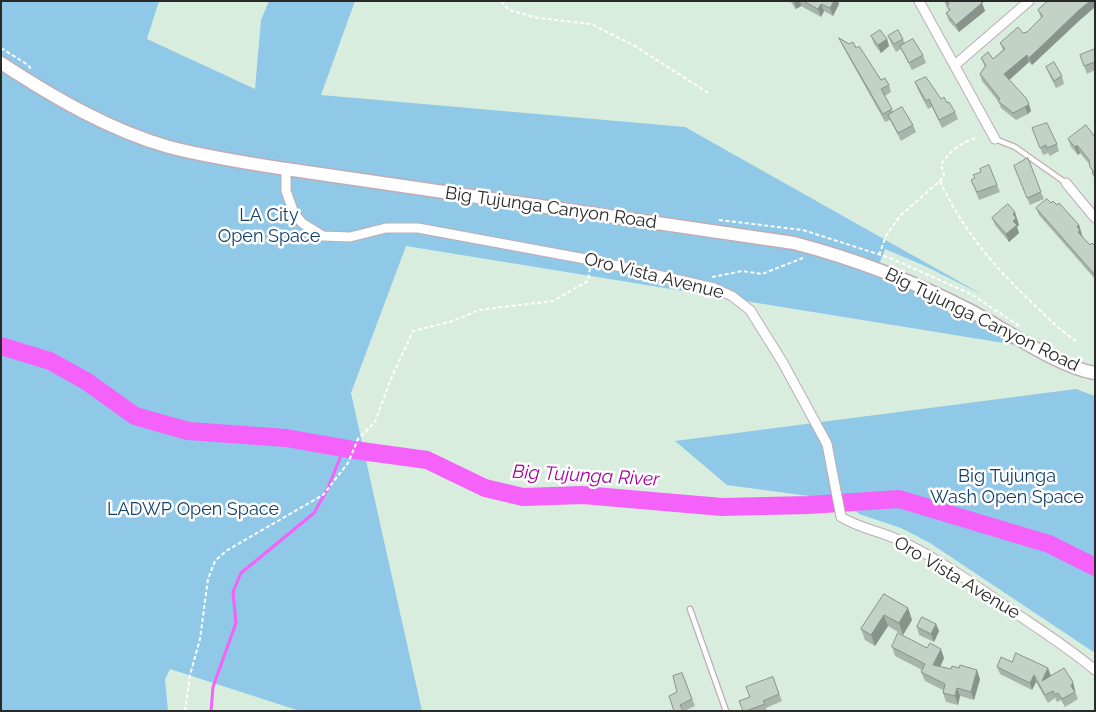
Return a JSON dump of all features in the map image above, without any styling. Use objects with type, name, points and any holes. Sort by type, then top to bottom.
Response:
[{"type":"street","points":[[920,1],[995,139]]},
{"type":"street","points":[[955,65],[1029,1]]},
{"type":"street","name":"Big Tujunga Canyon Road","points":[[1,63],[52,95],[128,132],[168,146],[225,159],[286,169],[803,246],[895,275],[970,310],[1040,350],[1079,369],[1095,373]]},
{"type":"street","name":"Oro Vista Avenue","points":[[286,169],[286,191],[294,213],[302,223],[323,236],[350,237],[386,228],[418,228],[591,260],[723,291],[742,302],[767,334],[827,444],[841,517],[858,527],[877,531],[901,541],[930,557],[1064,644],[1095,670]]},
{"type":"street","points":[[1066,183],[1095,218]]},
{"type":"lane","points":[[995,139],[1015,147],[1066,183]]},
{"type":"lane","points":[[690,609],[695,619],[707,662],[726,711]]},
{"type":"path","points":[[501,1],[509,10],[538,18],[591,24],[634,46],[710,94]]},
{"type":"path","points":[[879,255],[886,236],[900,216],[940,181],[944,174],[941,165],[943,161],[962,144],[977,138]]},
{"type":"path","points":[[940,181],[951,205],[994,266],[1060,330],[1076,341]]},
{"type":"path","points":[[700,285],[710,278],[742,271],[762,274],[804,258]]},
{"type":"path","points":[[185,711],[190,675],[200,639],[208,579],[215,561],[226,551],[323,495],[348,463],[358,439],[375,422],[390,381],[413,331],[450,322],[479,310],[553,301],[588,281],[591,260]]},
{"type":"green space","points":[[1,1],[159,1],[147,39],[255,89],[261,20],[269,1],[355,1],[321,95],[685,127],[985,296],[925,266],[885,249],[878,267],[1041,349],[406,246],[351,393],[422,711],[300,711],[170,669],[165,679],[168,711],[1,711],[1,349],[5,346],[1,343]]},
{"type":"green space","name":"Big Tujunga Wash Open Space","points":[[1076,389],[1095,396],[1095,653],[930,543],[901,528],[859,514],[846,502],[843,495],[831,499],[727,485],[675,441]]},
{"type":"building","points":[[804,1],[834,1],[830,8],[821,4],[818,9]]},
{"type":"building","points":[[946,1],[980,1],[982,3],[956,25],[946,13],[950,10],[947,6],[949,4]]},
{"type":"building","points":[[1048,1],[1090,1],[1029,58],[1027,55],[1004,74],[1026,98],[1029,104],[1013,113],[998,101],[1000,99],[980,74],[986,65],[981,58],[988,52],[993,59],[1005,49],[1000,43],[1018,27],[1023,33],[1027,32],[1043,16],[1038,10]]},
{"type":"building","points":[[880,30],[887,39],[878,45],[871,36]]},
{"type":"building","points":[[898,30],[903,39],[894,44],[888,36]]},
{"type":"building","points":[[839,38],[849,44],[853,42],[856,48],[859,46],[881,80],[885,78],[889,85],[881,89],[892,109],[883,114]]},
{"type":"building","points":[[913,39],[923,55],[909,63],[900,46]]},
{"type":"building","points":[[1095,49],[1095,62],[1084,66],[1080,55]]},
{"type":"building","points":[[1054,62],[1062,76],[1054,81],[1046,67]]},
{"type":"building","points":[[926,77],[941,99],[944,97],[955,112],[939,120],[929,99],[926,101],[915,82]]},
{"type":"building","points":[[902,107],[913,125],[898,133],[888,115]]},
{"type":"building","points":[[1047,123],[1057,144],[1047,148],[1046,145],[1040,148],[1032,128]]},
{"type":"building","points":[[1086,125],[1095,137],[1095,177],[1089,160],[1077,145],[1075,147],[1068,139]]},
{"type":"building","points":[[1028,158],[1041,192],[1027,198],[1014,166]]},
{"type":"building","points":[[989,165],[997,185],[977,192],[971,180],[975,178],[973,175],[981,172],[980,169]]},
{"type":"building","points":[[1047,199],[1057,205],[1059,203],[1079,225],[1077,226],[1080,231],[1078,232],[1090,245],[1092,243],[1095,246],[1095,275],[1036,208]]},
{"type":"building","points":[[1008,204],[1015,212],[1013,214],[1016,218],[1013,221],[1017,225],[1006,234],[992,218]]},
{"type":"building","points":[[884,594],[908,608],[899,623],[884,615],[871,635],[861,629]]},
{"type":"building","points":[[922,617],[936,624],[931,634],[917,627]]},
{"type":"building","points":[[898,633],[927,648],[930,643],[941,649],[933,665],[951,669],[952,666],[959,668],[960,665],[977,670],[971,692],[957,688],[955,696],[943,693],[945,684],[921,672],[925,664],[892,647]]},
{"type":"building","points":[[1016,653],[1048,668],[1042,681],[1064,668],[1073,682],[1071,686],[1075,692],[1062,699],[1058,693],[1055,695],[1053,691],[1045,695],[1034,675],[1030,683],[997,667],[1001,657],[1012,662]]},
{"type":"building","points":[[682,673],[692,699],[680,705],[683,711],[674,711],[669,696],[677,692],[673,676]]},
{"type":"building","points":[[773,677],[779,694],[763,701],[765,704],[743,711],[739,701],[750,697],[746,687]]},
{"type":"waterway","name":"Big Tujunga River","points":[[1,346],[50,361],[86,381],[135,416],[188,431],[286,438],[427,460],[485,488],[523,497],[583,495],[722,507],[809,505],[899,499],[1049,544],[1095,567]]},
{"type":"waterway","points":[[211,711],[213,687],[236,623],[233,592],[241,573],[314,513],[328,488],[344,448]]},
{"type":"park label","name":"LA City Open Space","points":[[269,226]]},
{"type":"park label","name":"LADWP Open Space","points":[[193,510]]}]
